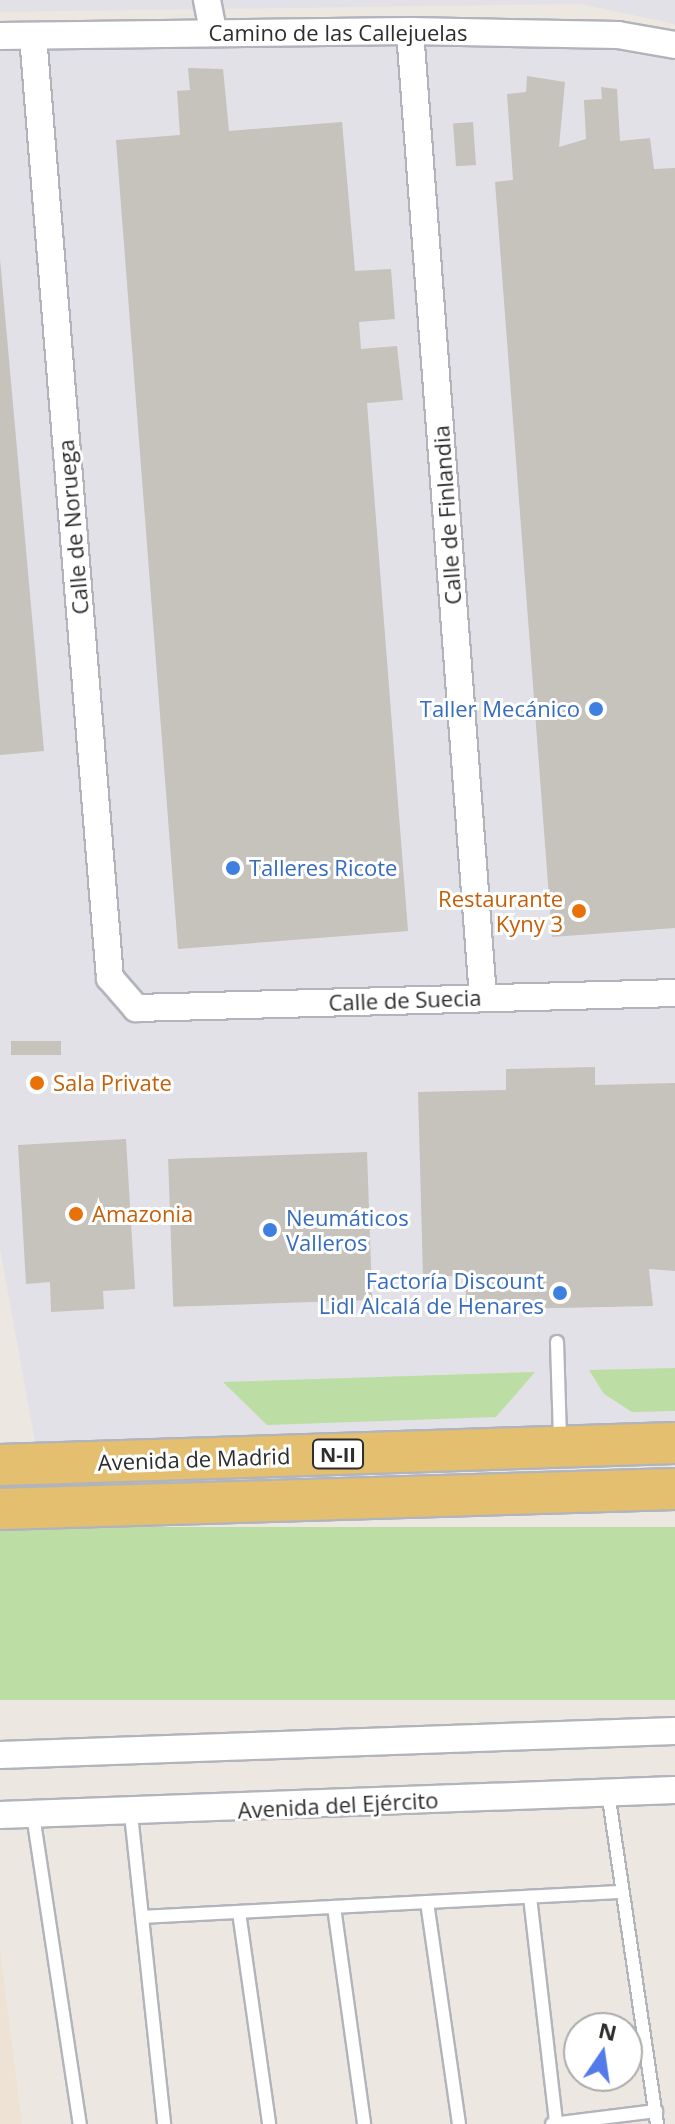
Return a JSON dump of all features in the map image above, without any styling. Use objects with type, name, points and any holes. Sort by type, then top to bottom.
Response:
[{"type":"main road","name":"Avenida de Madrid","points":[[0,1465],[675,1443]]},
{"type":"main road","name":"Avenida de Madrid","points":[[0,1509],[675,1489]]},
{"type":"street","points":[[207,0],[213,32]]},
{"type":"street","name":"Camino de las Callejuelas","points":[[0,36],[410,31],[618,35],[675,45]]},
{"type":"street","name":"Calle de Finlandia","points":[[410,31],[483,998]]},
{"type":"street","name":"Calle de Noruega","points":[[33,36],[110,978],[136,1008]]},
{"type":"street","name":"Calle de Suecia","points":[[136,1008],[675,993]]},
{"type":"street","points":[[0,1755],[675,1731]]},
{"type":"street","name":"Avenida del Ejército","points":[[0,1815],[131,1814],[675,1790]]},
{"type":"lane","points":[[557,1342],[560,1447]]},
{"type":"lane","points":[[530,1897],[554,2124],[657,2118],[608,1792]]},
{"type":"lane","points":[[131,1814],[164,2124]]},
{"type":"lane","points":[[33,1815],[80,2124]]},
{"type":"lane","points":[[142,1917],[622,1892]]},
{"type":"lane","points":[[427,1902],[459,2124]]},
{"type":"lane","points":[[334,1907],[364,2124]]},
{"type":"lane","points":[[239,1912],[269,2124]]},
{"type":"shaded area","points":[[0,0],[675,0],[675,24],[580,4],[0,12]]},
{"type":"shaded area","points":[[0,36],[675,45],[675,1443],[39,1464],[0,1249]]},
{"type":"shaded area","points":[[0,1951],[22,2124],[0,2124]]},
{"type":"green space","points":[[675,1368],[675,1411],[632,1412],[604,1394],[589,1370]]},
{"type":"green space","points":[[535,1372],[496,1417],[267,1425],[223,1382]]},
{"type":"green space","points":[[0,1527],[675,1527],[675,1700],[0,1700]]},
{"type":"building","points":[[188,68],[223,69],[229,131],[342,122],[355,271],[391,269],[395,319],[359,322],[361,349],[397,346],[403,400],[367,403],[408,931],[178,949],[116,140],[180,135],[177,91],[190,90]]},
{"type":"building","points":[[527,76],[565,82],[559,147],[586,139],[584,100],[602,99],[601,87],[617,89],[620,141],[650,138],[654,169],[675,168],[675,928],[552,937],[495,182],[513,180],[507,94],[526,92]]},
{"type":"building","points":[[473,122],[476,165],[456,166],[453,123]]},
{"type":"building","points":[[0,259],[44,751],[0,755]]},
{"type":"building","points":[[11,1041],[61,1041],[61,1055],[11,1055]]},
{"type":"building","points":[[595,1067],[595,1085],[675,1083],[675,1271],[649,1269],[653,1306],[467,1310],[465,1276],[423,1276],[418,1092],[506,1090],[506,1069]]},
{"type":"building","name":"Amazonia","points":[[126,1139],[135,1289],[103,1291],[104,1309],[51,1312],[50,1282],[26,1284],[18,1145]]},
{"type":"building","name":"Neumáticos Valleros","points":[[367,1152],[372,1300],[173,1307],[168,1159]]},
{"type":"place","name":"Taller Mecánico","points":[[596,709]]},
{"type":"place","name":"Talleres Ricote","points":[[233,868]]},
{"type":"place","name":"Restaurante Kyny 3","points":[[579,911]]},
{"type":"place","name":"Sala Private","points":[[37,1083]]},
{"type":"place","name":"Amazonia","points":[[76,1214]]},
{"type":"place","name":"Neumáticos Valleros","points":[[270,1230]]},
{"type":"place","name":"Factoría Discount Lidl Alcalá de Henares","points":[[560,1293]]}]
